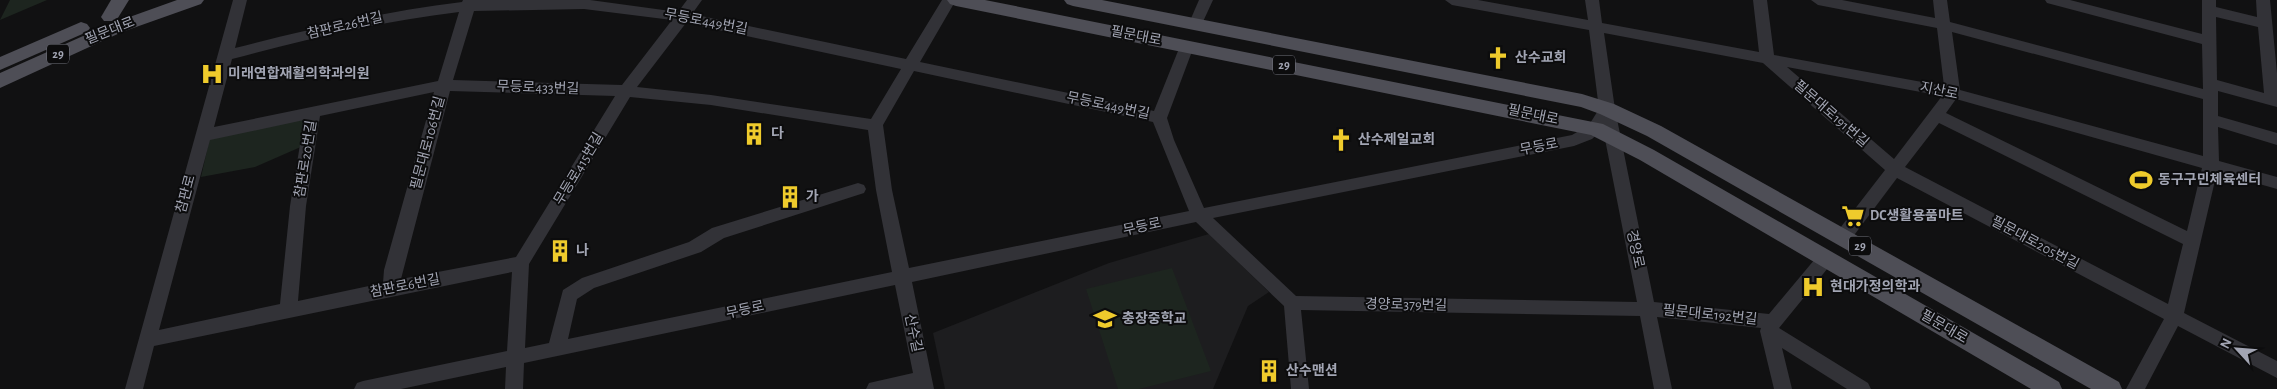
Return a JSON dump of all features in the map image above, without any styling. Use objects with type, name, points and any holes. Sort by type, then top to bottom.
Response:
[{"type":"main road","points":[[113,22],[120,0]]},
{"type":"main road","name":"필문대로","points":[[0,81],[155,0]]},
{"type":"main road","name":"필문대로","points":[[0,64],[113,22],[195,0]]},
{"type":"main road","name":"필문대로","points":[[956,0],[1604,132],[2052,389]]},
{"type":"main road","name":"필문대로","points":[[1073,0],[1557,96],[1607,108],[1654,131],[2111,389]]},
{"type":"street","name":"참판로","points":[[134,389],[198,148],[204,135],[223,56],[240,0]]},
{"type":"street","name":"무등로415번길","points":[[514,389],[521,263],[626,91],[695,0]]},
{"type":"street","points":[[902,276],[884,190],[875,124],[949,0]]},
{"type":"street","points":[[1196,24],[1206,0]]},
{"type":"street","name":"지산로","points":[[1452,0],[1496,4],[1953,93],[2277,184]]},
{"type":"street","points":[[1592,0],[1607,108],[1604,132]]},
{"type":"street","points":[[1760,0],[1766,58]]},
{"type":"street","points":[[1818,0],[1944,25],[2210,89],[2274,101],[2263,0]]},
{"type":"street","points":[[1843,237],[1953,93],[1940,0]]},
{"type":"street","points":[[2052,0],[2209,41]]},
{"type":"street","name":"참판로26번길","points":[[223,56],[371,19],[469,3]]},
{"type":"street","name":"무등로449번길","points":[[469,3],[584,4],[682,17],[1159,118]]},
{"type":"street","name":"필문대로106번길","points":[[391,288],[393,270],[444,85],[469,3]]},
{"type":"street","points":[[2135,389],[2174,317],[2211,164],[2209,5],[2265,24]]},
{"type":"street","name":"무등로449번길","points":[[1187,46],[1159,118],[1166,140],[1199,215]]},
{"type":"street","name":"필문대로191번길","points":[[1766,58],[1895,169]]},
{"type":"street","name":"무등로433번길","points":[[204,135],[444,85],[626,91],[711,100],[875,124]]},
{"type":"street","name":"참판로20번길","points":[[288,310],[298,206],[313,112]]},
{"type":"street","points":[[1936,115],[2192,241]]},
{"type":"street","points":[[2210,119],[2277,139]]},
{"type":"street","name":"무등로","points":[[363,389],[902,276],[1574,140],[1604,132]]},
{"type":"street","name":"경양로","points":[[1604,132],[1648,309],[1663,389]]},
{"type":"street","name":"필문대로205번길","points":[[1895,169],[2277,370]]},
{"type":"street","points":[[556,350],[569,295],[593,281],[695,247],[718,233],[858,189]]},
{"type":"street","points":[[1199,215],[1292,303],[1300,389]]},
{"type":"street","name":"필문대로192번길","points":[[1783,389],[1771,326],[1826,258]]},
{"type":"street","name":"참판로6번길","points":[[147,340],[391,288],[521,263]]},
{"type":"street","name":"산수길","points":[[902,276],[924,384]]},
{"type":"street","name":"경양로379번길","points":[[1292,303],[1648,309]]},
{"type":"street","name":"필문대로192번길","points":[[1648,309],[1771,326]]},
{"type":"street","points":[[1771,326],[1862,389]]},
{"type":"street","points":[[875,389],[924,384]]},
{"type":"shaded area","points":[[10,0],[47,0],[0,20]]},
{"type":"shaded area","points":[[307,117],[303,146],[255,167],[201,177],[210,137]]},
{"type":"shaded area","name":"충장중학교","points":[[1209,234],[1269,292],[1248,306],[1213,389],[945,389],[933,333],[1109,263]]},
{"type":"shaded area","points":[[1172,268],[1211,371],[1139,389],[1118,389],[1086,289]]},
{"type":"place","name":"산수교회","points":[[1498,58]]},
{"type":"place","name":"미래연합재활의학과의원","points":[[212,74]]},
{"type":"place","name":"다","points":[[754,134]]},
{"type":"place","name":"산수제일교회","points":[[1341,140]]},
{"type":"place","name":"동구구민체육센터","points":[[2141,180]]},
{"type":"place","name":"가","points":[[790,197]]},
{"type":"place","name":"DC생활용품마트","points":[[1853,216]]},
{"type":"place","name":"나","points":[[560,251]]},
{"type":"place","name":"현대가정의학과","points":[[1813,287]]},
{"type":"place","name":"충장중학교","points":[[1105,319]]},
{"type":"place","name":"산수맨션","points":[[1269,371]]}]
